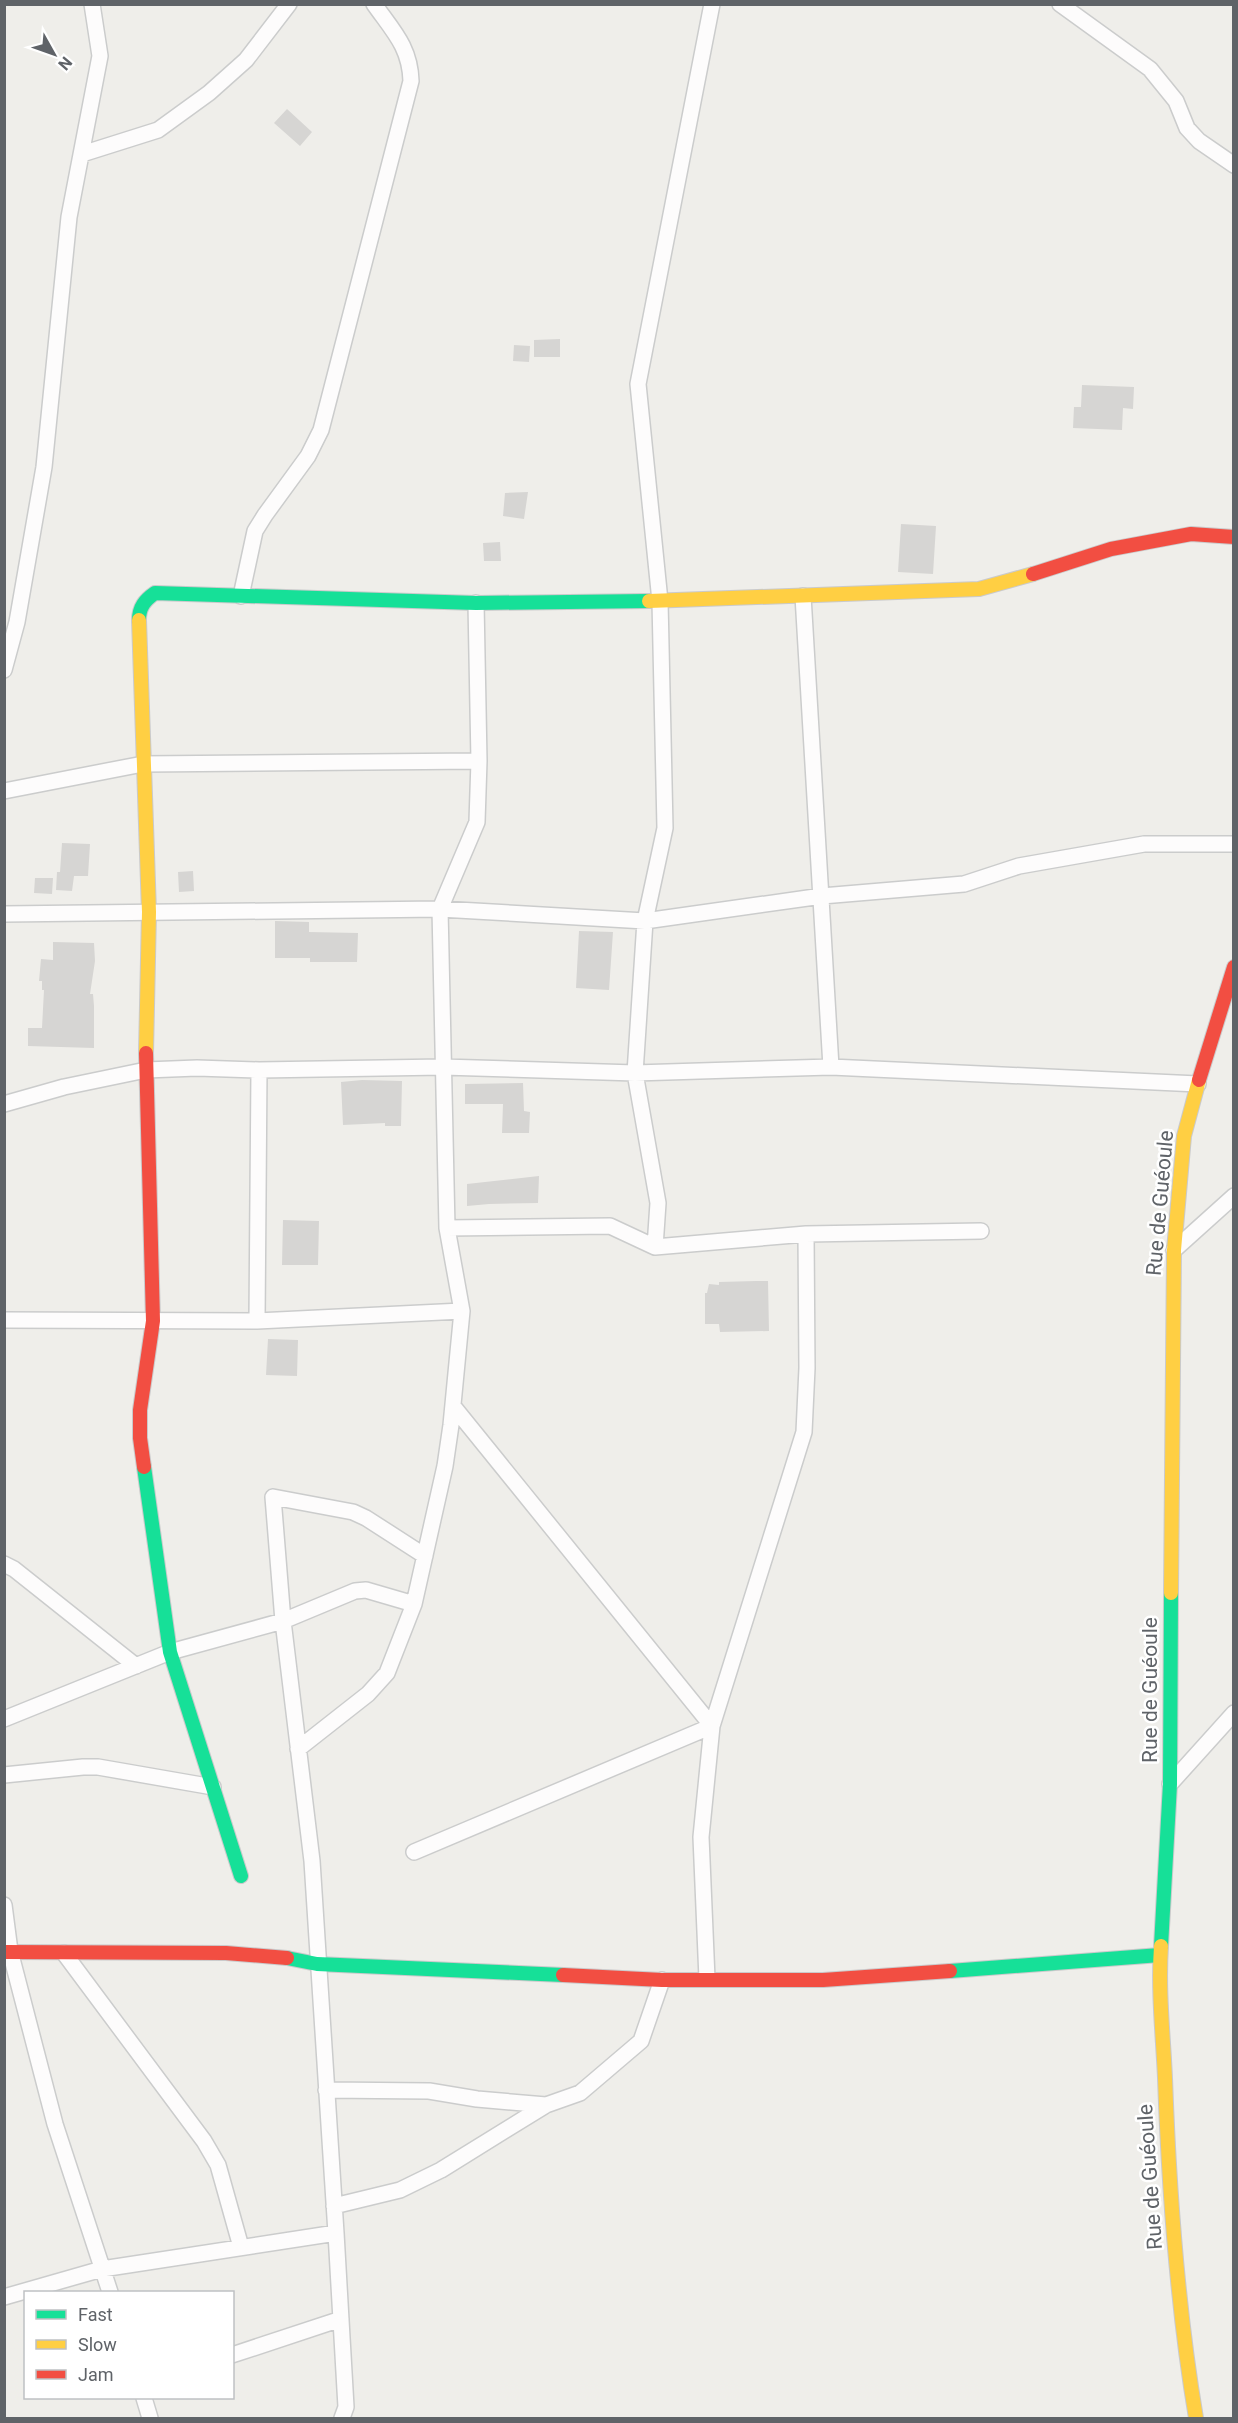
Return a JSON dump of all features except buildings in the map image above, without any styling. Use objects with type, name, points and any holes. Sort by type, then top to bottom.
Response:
[{"type":"street","points":[[4,670],[17,622],[44,467],[69,217],[100,56],[92,4]]},
{"type":"street","points":[[82,154],[158,130],[209,93],[246,60],[289,4]]},
{"type":"street","points":[[241,596],[255,531],[308,456],[321,430],[411,81],[411,63],[403,44],[374,4]]},
{"type":"street","points":[[655,1247],[658,1203],[635,1073],[645,921],[665,828],[660,601],[638,384],[712,4]]},
{"type":"street","points":[[1060,4],[1150,69],[1176,101],[1187,128],[1233,165]]},
{"type":"street","points":[[242,1876],[170,1652],[140,1438],[140,1410],[153,1321],[146,1070],[149,912],[139,612],[145,600],[155,593],[476,603],[660,601],[979,589],[1111,549],[1191,534],[1233,537]]},
{"type":"street","points":[[803,596],[831,1067]]},
{"type":"street","points":[[298,1749],[368,1694],[387,1673],[414,1604],[445,1466],[462,1311],[447,1228],[440,909],[477,822],[479,761],[476,603]]},
{"type":"street","points":[[4,791],[143,764],[479,761]]},
{"type":"street","points":[[4,914],[440,909],[645,921],[822,896],[964,884],[1019,866],[1144,844],[1233,844]]},
{"type":"street","name":"Rue de Guéoule","points":[[1196,2418],[1186,2358],[1173,2216],[1167,2138],[1160,1956],[1170,1784],[1173,1250],[1184,1136],[1233,967]]},
{"type":"street","points":[[4,1104],[64,1087],[146,1070],[197,1068],[259,1070],[444,1067],[635,1073],[831,1067],[1198,1084]]},
{"type":"street","points":[[256,1321],[259,1070]]},
{"type":"street","points":[[1173,1250],[1233,1196]]},
{"type":"street","points":[[447,1228],[610,1226],[655,1247],[807,1234],[981,1231]]},
{"type":"street","points":[[707,1979],[701,1837],[712,1726],[804,1432],[807,1368],[807,1234]]},
{"type":"street","points":[[4,1320],[256,1321],[462,1311]]},
{"type":"street","points":[[453,1406],[712,1726]]},
{"type":"street","points":[[342,2418],[346,2407],[312,1861],[284,1621],[273,1497],[353,1512],[425,1556]]},
{"type":"street","points":[[4,1564],[14,1569],[135,1666]]},
{"type":"street","points":[[4,1719],[170,1652],[284,1621],[356,1591],[366,1590],[414,1604]]},
{"type":"street","points":[[1170,1784],[1233,1713]]},
{"type":"street","points":[[414,1852],[712,1726]]},
{"type":"street","points":[[4,1775],[98,1767],[213,1787]]},
{"type":"street","points":[[4,1905],[7,1952],[55,2124],[110,2291]]},
{"type":"street","points":[[7,1952],[226,1953],[276,1956],[317,1964],[662,1980],[823,1980],[1160,1956]]},
{"type":"street","points":[[64,1953],[204,2141],[218,2166],[241,2247]]},
{"type":"street","points":[[334,2206],[400,2190],[441,2170],[546,2105],[580,2093],[641,2041],[662,1980]]},
{"type":"street","points":[[326,2090],[429,2091],[477,2099],[546,2105]]},
{"type":"street","points":[[25,2291],[102,2269],[336,2233]]},
{"type":"street","points":[[4,2297],[24,2291]]},
{"type":"street","points":[[234,2354],[341,2319]]},
{"type":"street","points":[[144,2399],[149,2418]]},
{"type":"traffic: fast","points":[[139,620],[143,604],[155,593],[476,603],[649,601]]},
{"type":"traffic: fast","points":[[144,1467],[170,1652],[241,1876]]},
{"type":"traffic: fast","points":[[1161,1946],[1170,1784],[1171,1593]]},
{"type":"traffic: fast","points":[[950,1971],[1160,1955]]},
{"type":"traffic: fast","points":[[287,1958],[317,1964],[563,1975]]},
{"type":"traffic: slow","points":[[649,601],[979,589],[1033,574]]},
{"type":"traffic: slow","points":[[139,620],[149,912],[146,1053]]},
{"type":"traffic: slow","points":[[1171,1593],[1174,1250],[1184,1136],[1199,1080]]},
{"type":"traffic: slow","points":[[1161,1946],[1160,1996],[1172,2206],[1179,2291],[1196,2418]]},
{"type":"traffic: jam","points":[[1033,574],[1111,549],[1191,534],[1234,537]]},
{"type":"traffic: jam","points":[[1199,1080],[1234,967]]},
{"type":"traffic: jam","points":[[144,1467],[140,1438],[140,1410],[153,1321],[146,1053]]},
{"type":"traffic: jam","points":[[4,1952],[226,1953],[287,1958]]},
{"type":"traffic: jam","points":[[563,1975],[662,1980],[823,1980],[950,1971]]}]
